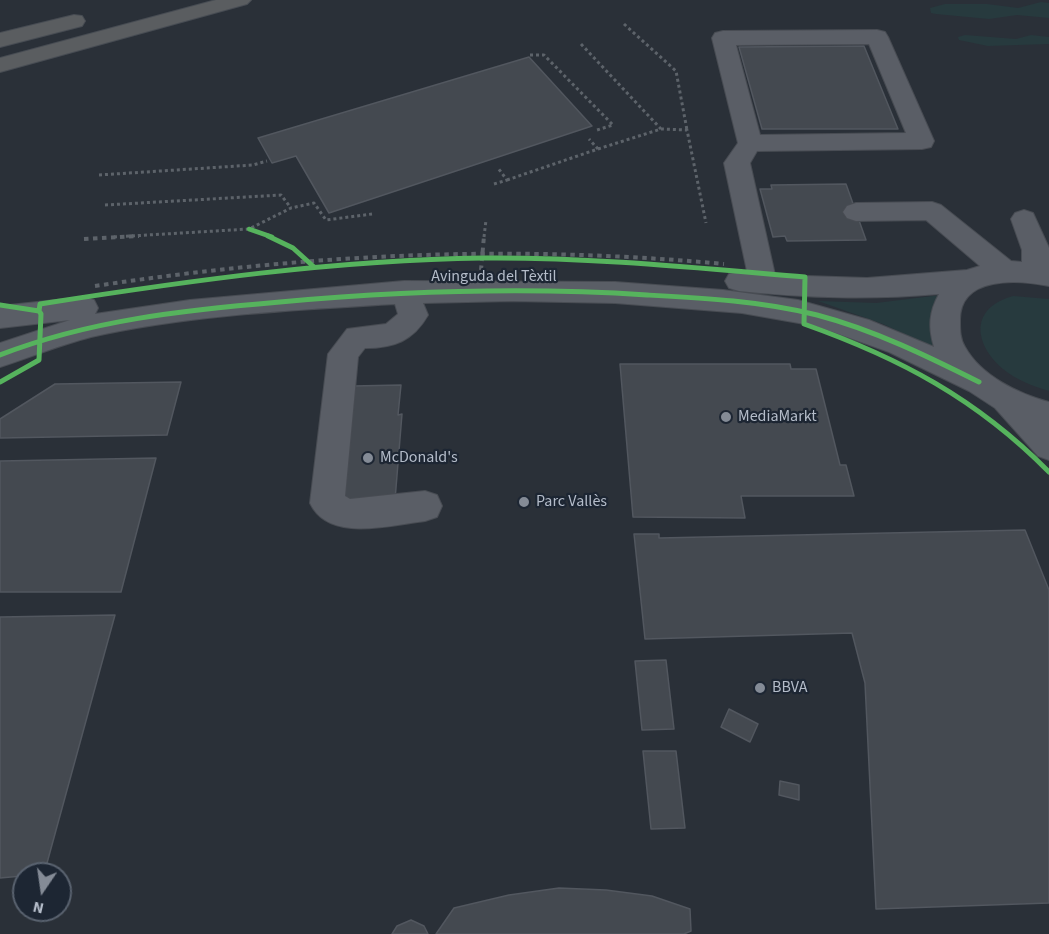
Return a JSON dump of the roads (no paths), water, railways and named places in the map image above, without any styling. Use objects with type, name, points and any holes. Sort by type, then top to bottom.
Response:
[{"type":"highway","points":[[0,20],[77,0]]},
{"type":"highway","points":[[0,65],[240,0]]},
{"type":"highway","points":[[0,40],[90,17]]},
{"type":"street","points":[[750,143],[922,141],[877,37],[723,38],[750,143],[737,163],[763,283]]},
{"type":"street","points":[[856,212],[932,212],[1004,271]]},
{"type":"street","points":[[1024,219],[1043,274]]},
{"type":"street","name":"Avinguda del Tèxtil","points":[[3,315],[51,313],[233,285],[350,274],[481,267],[849,288],[912,286],[971,280],[1004,271],[1043,274]]},
{"type":"street","name":"Avinguda del Tèxtil","points":[[0,355],[54,335],[144,317],[404,291],[481,267],[635,293],[772,307],[816,315],[909,346],[991,391]]},
{"type":"street","points":[[971,280],[953,294],[944,312],[945,335],[957,359],[1049,446]]},
{"type":"street","points":[[404,291],[413,315],[405,328],[396,335],[357,338],[343,354],[327,503],[346,514],[425,506]]},
{"type":"street","points":[[991,391],[1049,415]]},
{"type":"place","name":"MediaMarkt","points":[[726,417]]},
{"type":"place","name":"McDonald's","points":[[368,458]]},
{"type":"place","name":"Parc Vallès","points":[[524,502]]},
{"type":"place","name":"BBVA","points":[[760,688]]}]
